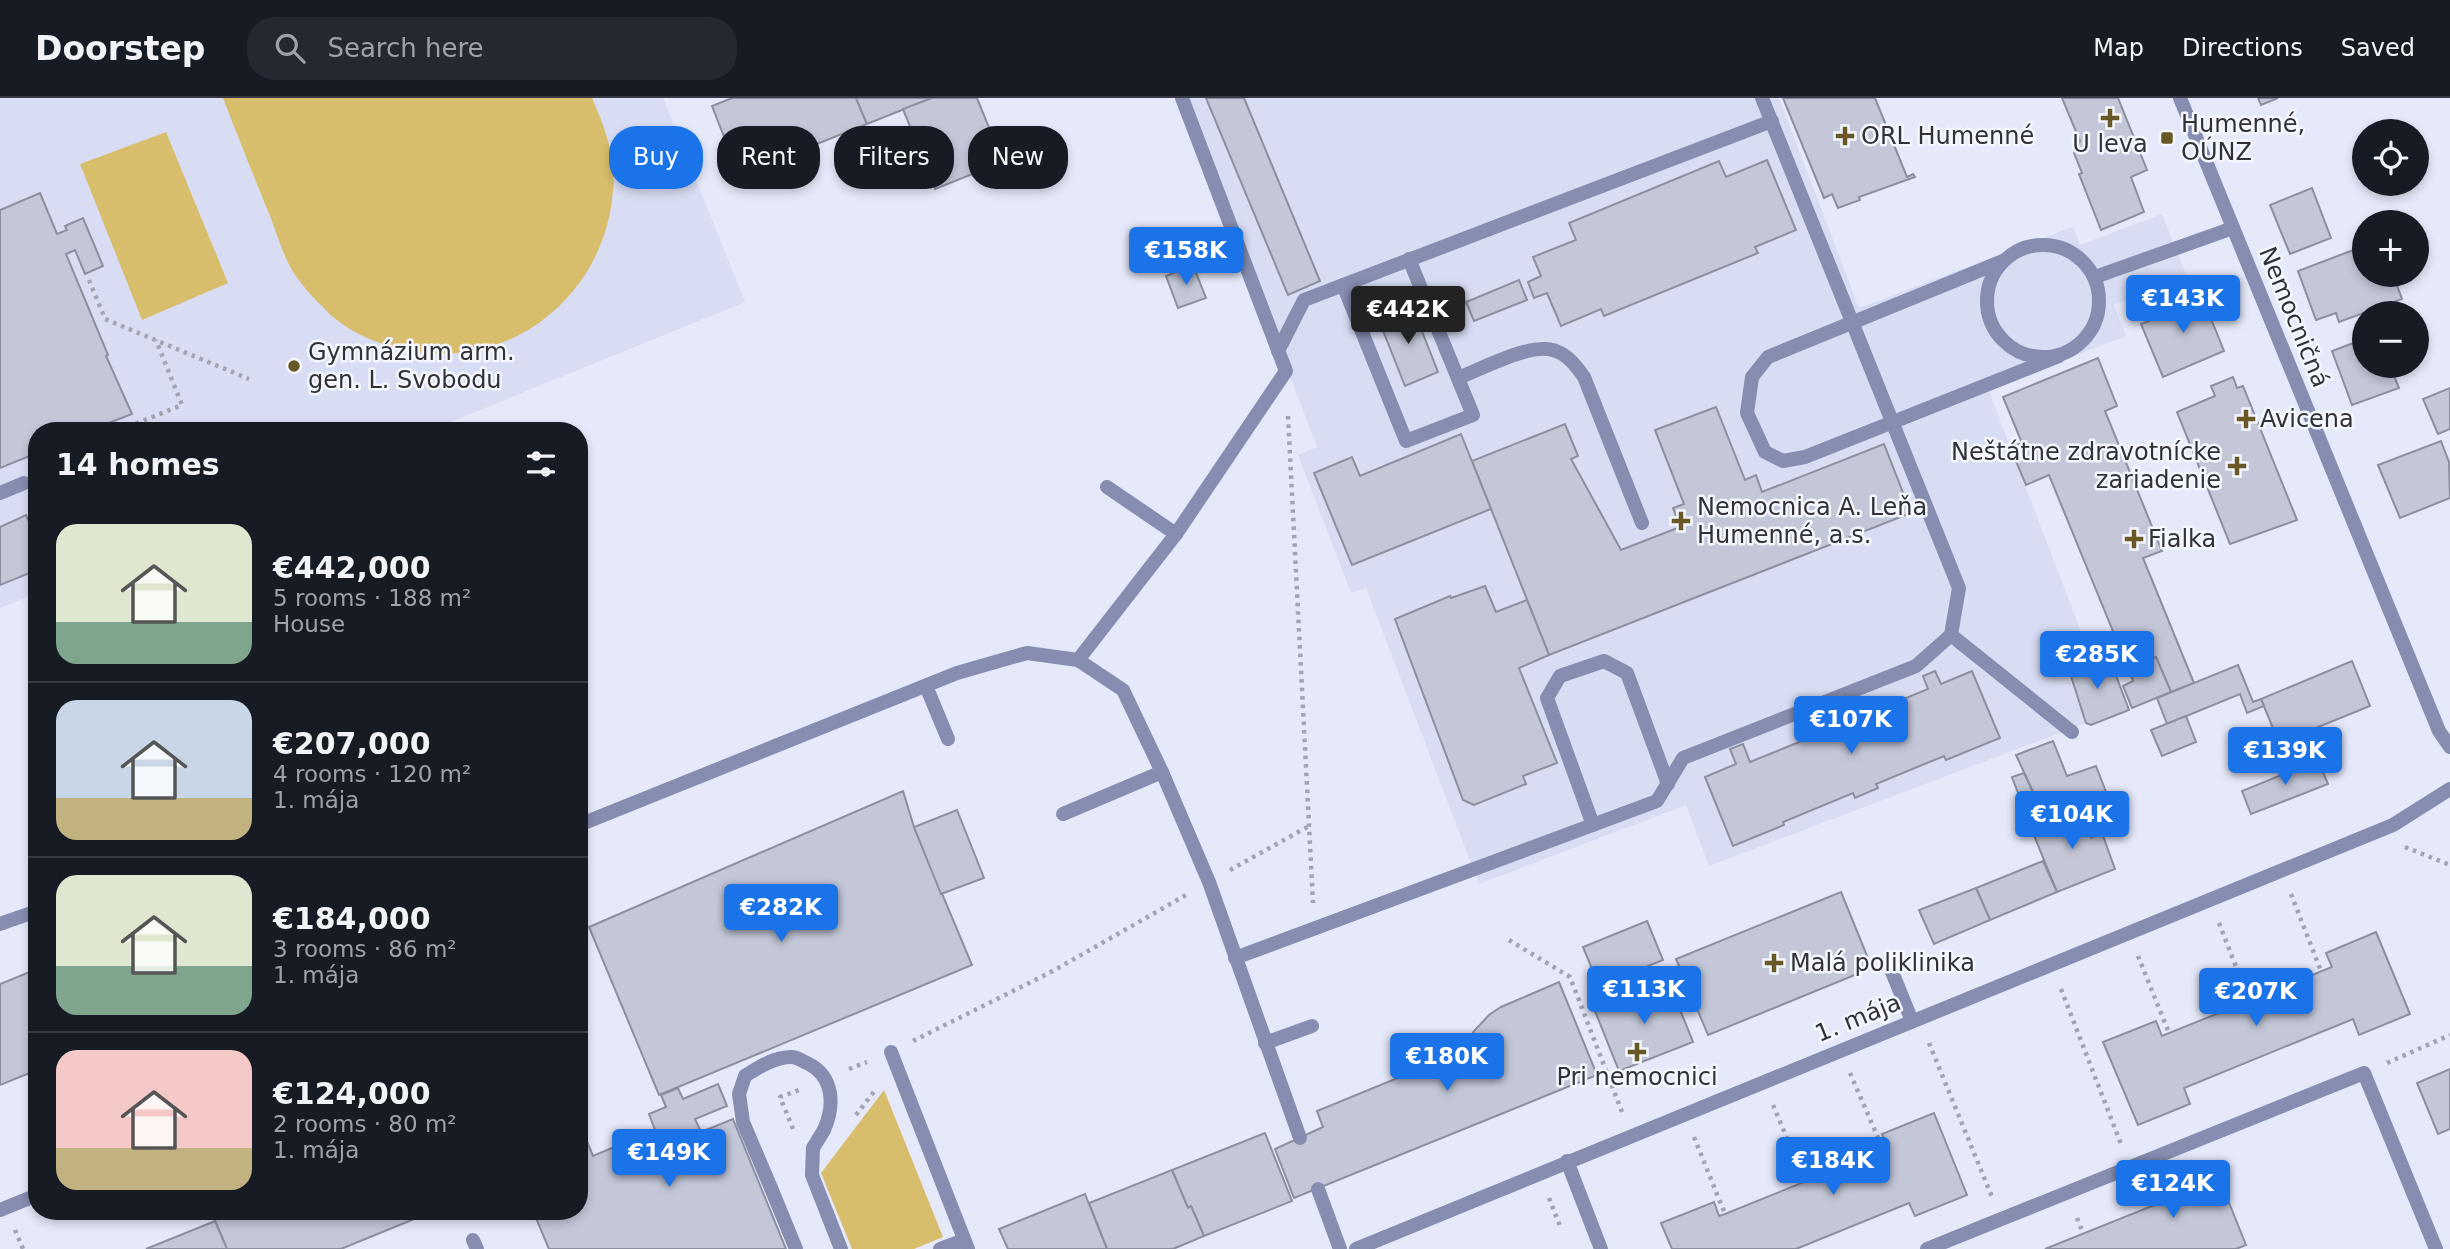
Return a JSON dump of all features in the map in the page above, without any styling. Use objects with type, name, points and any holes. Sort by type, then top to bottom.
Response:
[{"type":"street","points":[[1078,660],[1176,534],[1286,371],[1182,98]]},
{"type":"street","points":[[1235,958],[1657,801],[1683,758],[1916,666],[1951,635],[1959,588],[1762,98]]},
{"type":"street","name":"Nemocničná","points":[[2180,98],[2439,731],[2450,747]]},
{"type":"street","points":[[1278,351],[1304,300],[1772,121]]},
{"type":"street","points":[[2095,277],[2233,228]]},
{"type":"street","points":[[2035,245],[2053,245],[2084,262],[2095,277],[2100,296],[2098,315],[2090,333],[2077,347],[1805,457],[1783,461],[1765,452],[1746,413],[1752,377],[1768,357],[2003,261],[2018,250],[2035,245]]},
{"type":"street","points":[[1343,285],[1406,442],[1473,415],[1409,259]]},
{"type":"street","points":[[2003,261],[1992,276],[1987,293],[1987,311],[1993,328],[2004,343],[2021,354],[2040,358],[2059,356]]},
{"type":"street","points":[[1458,378],[1532,349],[1555,350],[1572,361],[1584,377],[1642,523]]},
{"type":"street","points":[[0,493],[24,483]]},
{"type":"street","points":[[1107,487],[1176,534]]},
{"type":"street","points":[[1951,635],[2073,732]]},
{"type":"street","points":[[588,821],[957,673],[1027,653],[1078,660],[1123,690],[1162,772],[1209,881],[1300,1138]]},
{"type":"street","points":[[1593,825],[1547,698],[1560,676],[1604,661],[1626,673],[1668,784]]},
{"type":"street","points":[[926,686],[948,739]]},
{"type":"street","points":[[1063,814],[1162,772]]},
{"type":"street","name":"1. mája","points":[[1356,1249],[2393,825],[2450,789]]},
{"type":"street","points":[[0,924],[28,914]]},
{"type":"street","points":[[1888,961],[1912,1021]]},
{"type":"street","points":[[1265,1043],[1312,1026]]},
{"type":"street","points":[[891,1052],[966,1244],[940,1249]]},
{"type":"street","points":[[796,1249],[743,1122],[739,1094],[745,1076],[767,1062],[794,1057],[820,1069],[831,1092],[830,1116],[813,1148],[812,1175],[841,1249]]},
{"type":"street","points":[[1927,1249],[2364,1073],[2436,1249]]},
{"type":"street","points":[[1567,1161],[1601,1249]]},
{"type":"street","points":[[1318,1189],[1340,1249]]},
{"type":"street","points":[[0,1210],[28,1199]]},
{"type":"path","points":[[89,280],[106,319],[249,379]]},
{"type":"path","points":[[140,422],[182,405],[156,340]]},
{"type":"path","points":[[1286,371],[1314,929]]},
{"type":"path","points":[[2393,825],[2402,846],[2450,865]]},
{"type":"path","points":[[842,1072],[891,1052],[1053,971],[1309,826]]},
{"type":"path","points":[[2290,891],[2321,971]]},
{"type":"path","points":[[2218,920],[2249,1000]]},
{"type":"path","points":[[1509,940],[1570,977],[1631,1135]]},
{"type":"path","points":[[2137,953],[2169,1033]]},
{"type":"path","points":[[2059,985],[2131,1167]]},
{"type":"path","points":[[2364,1073],[2450,1035]]},
{"type":"path","points":[[1927,1039],[2001,1219]]},
{"type":"path","points":[[1849,1071],[1882,1149]]},
{"type":"path","points":[[804,1087],[780,1097],[812,1175]]},
{"type":"path","points":[[1772,1102],[1805,1181]]},
{"type":"path","points":[[1693,1134],[1725,1214]]},
{"type":"path","points":[[1538,1173],[1565,1236]]},
{"type":"shaded area","name":"Gymnázium arm. gen. L. Svobodu","points":[[0,98],[663,98],[674,126],[609,126],[609,189],[700,189],[745,302],[451,422],[28,422],[28,597],[0,608]]},
{"type":"shaded area","points":[[223,98],[592,98],[609,147],[609,189],[613,190],[606,228],[592,263],[571,294],[544,319],[513,338],[478,350],[440,354],[401,349],[359,334],[339,322],[306,290],[292,270]]},
{"type":"shaded area","name":"Nemocnica A. Leňa Humenné, a.s.","points":[[1183,98],[1779,98],[1859,308],[2073,227],[2080,245],[2162,214],[2187,277],[2114,305],[2126,336],[1988,389],[2087,647],[2061,657],[2086,723],[1709,866],[1686,805],[1479,884],[1366,588],[1351,593],[1298,455],[1317,447]]},
{"type":"shaded area","points":[[166,132],[228,283],[142,320],[80,164]]},
{"type":"shaded area","points":[[884,1090],[943,1237],[914,1249],[852,1249],[821,1173]]},
{"type":"building","points":[[732,98],[856,98],[867,124],[834,126],[834,137],[820,143],[820,126],[720,126],[712,106]]},
{"type":"building","points":[[856,98],[932,98],[867,124]]},
{"type":"building","points":[[932,98],[977,98],[988,126],[968,126],[968,176],[954,181],[954,126],[910,126],[903,109]]},
{"type":"building","points":[[1206,98],[1244,98],[1320,281],[1288,295]]},
{"type":"building","name":"ORL Humenné","points":[[1783,98],[1875,98],[1907,177],[1913,174],[1915,177],[1859,197],[1860,200],[1838,208],[1832,194],[1824,198]]},
{"type":"building","points":[[2062,98],[2118,98],[2147,170],[2131,177],[2144,212],[2101,230],[2079,174],[2082,173],[2074,153],[2080,141]]},
{"type":"building","points":[[2258,98],[2278,98],[2261,105]]},
{"type":"building","points":[[1767,160],[1796,230],[1755,247],[1758,253],[1604,316],[1601,309],[1561,326],[1547,293],[1534,298],[1528,282],[1541,276],[1533,257],[1576,240],[1569,223],[1719,161],[1726,177]]},
{"type":"building","points":[[2312,188],[2331,238],[2290,254],[2270,205]]},
{"type":"building","points":[[40,193],[57,234],[67,230],[65,226],[83,218],[103,266],[85,274],[75,250],[66,254],[132,414],[112,422],[28,422],[28,457],[0,468],[0,210]]},
{"type":"building","points":[[2352,251],[2352,287],[2398,287],[2402,299],[2352,301],[2352,317],[2339,322],[2336,313],[2316,320],[2298,271]]},
{"type":"building","points":[[1193,265],[1206,298],[1178,308],[1166,276]]},
{"type":"building","points":[[1519,280],[1527,300],[1474,321],[1466,302]]},
{"type":"building","points":[[2199,289],[2224,351],[2163,377],[2141,324],[2182,308],[2177,298]]},
{"type":"building","points":[[1412,306],[1438,372],[1405,386],[1378,318]]},
{"type":"building","points":[[2352,344],[2352,378],[2395,378],[2399,388],[2352,405],[2332,351]]},
{"type":"building","points":[[2098,358],[2117,406],[2105,411],[2162,551],[2143,558],[2194,683],[2171,692],[2156,657],[2128,668],[2049,475],[2026,485],[2010,447],[2022,443],[2003,397]]},
{"type":"building","name":"Neštátne zdravotnícke zariadenie","points":[[2233,377],[2237,388],[2243,386],[2297,520],[2230,544],[2177,412],[2215,396],[2211,386]]},
{"type":"building","points":[[2450,388],[2450,429],[2438,434],[2423,399]]},
{"type":"building","points":[[1716,407],[1745,480],[1756,475],[1762,492],[1884,444],[1911,513],[1549,655],[1472,461],[1565,424],[1578,456],[1571,459],[1621,550],[1680,527],[1673,508],[1684,504],[1655,430]]},
{"type":"building","points":[[1461,434],[1491,509],[1352,565],[1314,473],[1352,457],[1360,476]]},
{"type":"building","points":[[2441,441],[2449,462],[2450,498],[2400,518],[2378,465]]},
{"type":"building","points":[[26,515],[28,520],[28,574],[0,585],[0,527]]},
{"type":"building","points":[[1485,586],[1496,612],[1527,600],[1549,655],[1519,668],[1557,763],[1523,776],[1526,784],[1474,805],[1463,800],[1395,619],[1450,596],[1451,598]]},
{"type":"building","points":[[2098,655],[2106,676],[2115,673],[2129,710],[2091,725],[2086,723],[2068,667]]},
{"type":"building","points":[[2156,657],[2171,692],[2132,708],[2123,686],[2133,681],[2128,668]]},
{"type":"building","points":[[2352,661],[2370,706],[2279,743],[2261,699]]},
{"type":"building","points":[[2238,665],[2253,702],[2261,699],[2264,706],[2247,713],[2240,694],[2167,724],[2157,698]]},
{"type":"building","points":[[1935,671],[1941,684],[1972,671],[2000,738],[1946,760],[1944,756],[1876,784],[1878,788],[1855,798],[1853,793],[1733,846],[1705,777],[1736,764],[1730,749],[1743,744],[1750,762],[1814,736],[1811,728],[1860,708],[1863,716],[1928,689],[1923,676]]},
{"type":"building","points":[[2186,716],[2196,742],[2162,756],[2151,730]]},
{"type":"building","points":[[2053,741],[2067,776],[2096,766],[2106,795],[2046,820],[2016,755]]},
{"type":"building","points":[[2318,760],[2328,784],[2251,814],[2242,791]]},
{"type":"building","points":[[2024,773],[2049,827],[2033,833],[2012,777]]},
{"type":"building","points":[[903,791],[914,827],[972,965],[659,1095],[589,927]]},
{"type":"building","points":[[2079,807],[2091,838],[2102,833],[2115,869],[2057,892],[2033,833],[2049,827],[2046,820]]},
{"type":"building","points":[[957,810],[984,878],[941,894],[914,827]]},
{"type":"building","points":[[2043,861],[2057,892],[1990,920],[1976,888]]},
{"type":"building","points":[[1976,888],[1990,920],[1934,944],[1919,910]]},
{"type":"building","name":"Malá poliklinika","points":[[1841,892],[1872,968],[1708,1035],[1676,959]]},
{"type":"building","points":[[1647,921],[1663,960],[1599,986],[1583,947]]},
{"type":"building","points":[[2376,932],[2410,1014],[2359,1035],[2353,1019],[2184,1088],[2190,1104],[2138,1125],[2103,1042],[2156,1021],[2162,1036],[2332,967],[2326,953]]},
{"type":"building","points":[[28,973],[28,1074],[0,1085],[0,984]]},
{"type":"building","points":[[1559,982],[1597,1075],[1294,1198],[1275,1149],[1323,1127],[1317,1111],[1461,1052],[1474,1031],[1489,1015],[1501,1007]]},
{"type":"building","points":[[1669,982],[1693,1042],[1619,1071],[1595,1011]]},
{"type":"building","points":[[2450,1069],[2450,1129],[2438,1134],[2417,1083]]},
{"type":"building","points":[[718,1084],[727,1106],[695,1119],[701,1132],[733,1119],[786,1249],[549,1249],[537,1220],[588,1220],[588,1144],[593,1156],[655,1130],[649,1114],[666,1107],[661,1095],[678,1088],[683,1099]]},
{"type":"building","points":[[1934,1113],[1967,1195],[1915,1216],[1909,1203],[1796,1249],[1672,1249],[1661,1223],[1714,1202],[1719,1216],[1725,1214],[1888,1148],[1882,1134]]},
{"type":"building","points":[[1265,1133],[1292,1201],[1204,1236],[1191,1206],[1188,1208],[1172,1170]]},
{"type":"building","points":[[2213,1163],[2246,1245],[2236,1249],[2045,1249],[2167,1200],[2161,1184]]},
{"type":"building","points":[[1172,1170],[1188,1208],[1191,1206],[1204,1236],[1173,1249],[1107,1249],[1089,1203]]},
{"type":"building","points":[[1085,1194],[1107,1249],[1008,1249],[999,1229]]},
{"type":"building","points":[[215,1220],[412,1220],[341,1249],[227,1249]]},
{"type":"building","points":[[215,1221],[227,1249],[146,1249]]},
{"type":"place","name":"U leva","points":[[2110,118]]},
{"type":"place","name":"ORL Humenné","points":[[1845,136]]},
{"type":"place","name":"Humenné, OÚNZ","points":[[2167,138]]},
{"type":"place","name":"Gymnázium arm. gen. L. Svobodu","points":[[294,366]]},
{"type":"place","name":"Avicena","points":[[2246,419]]},
{"type":"place","name":"Neštátne zdravotnícke zariadenie","points":[[2237,466]]},
{"type":"place","name":"Nemocnica A. Leňa Humenné, a.s.","points":[[1681,521]]},
{"type":"place","name":"Fialka","points":[[2134,539]]},
{"type":"place","name":"Malá poliklinika","points":[[1774,963]]},
{"type":"place","name":"Pri nemocnici","points":[[1637,1052]]}]
